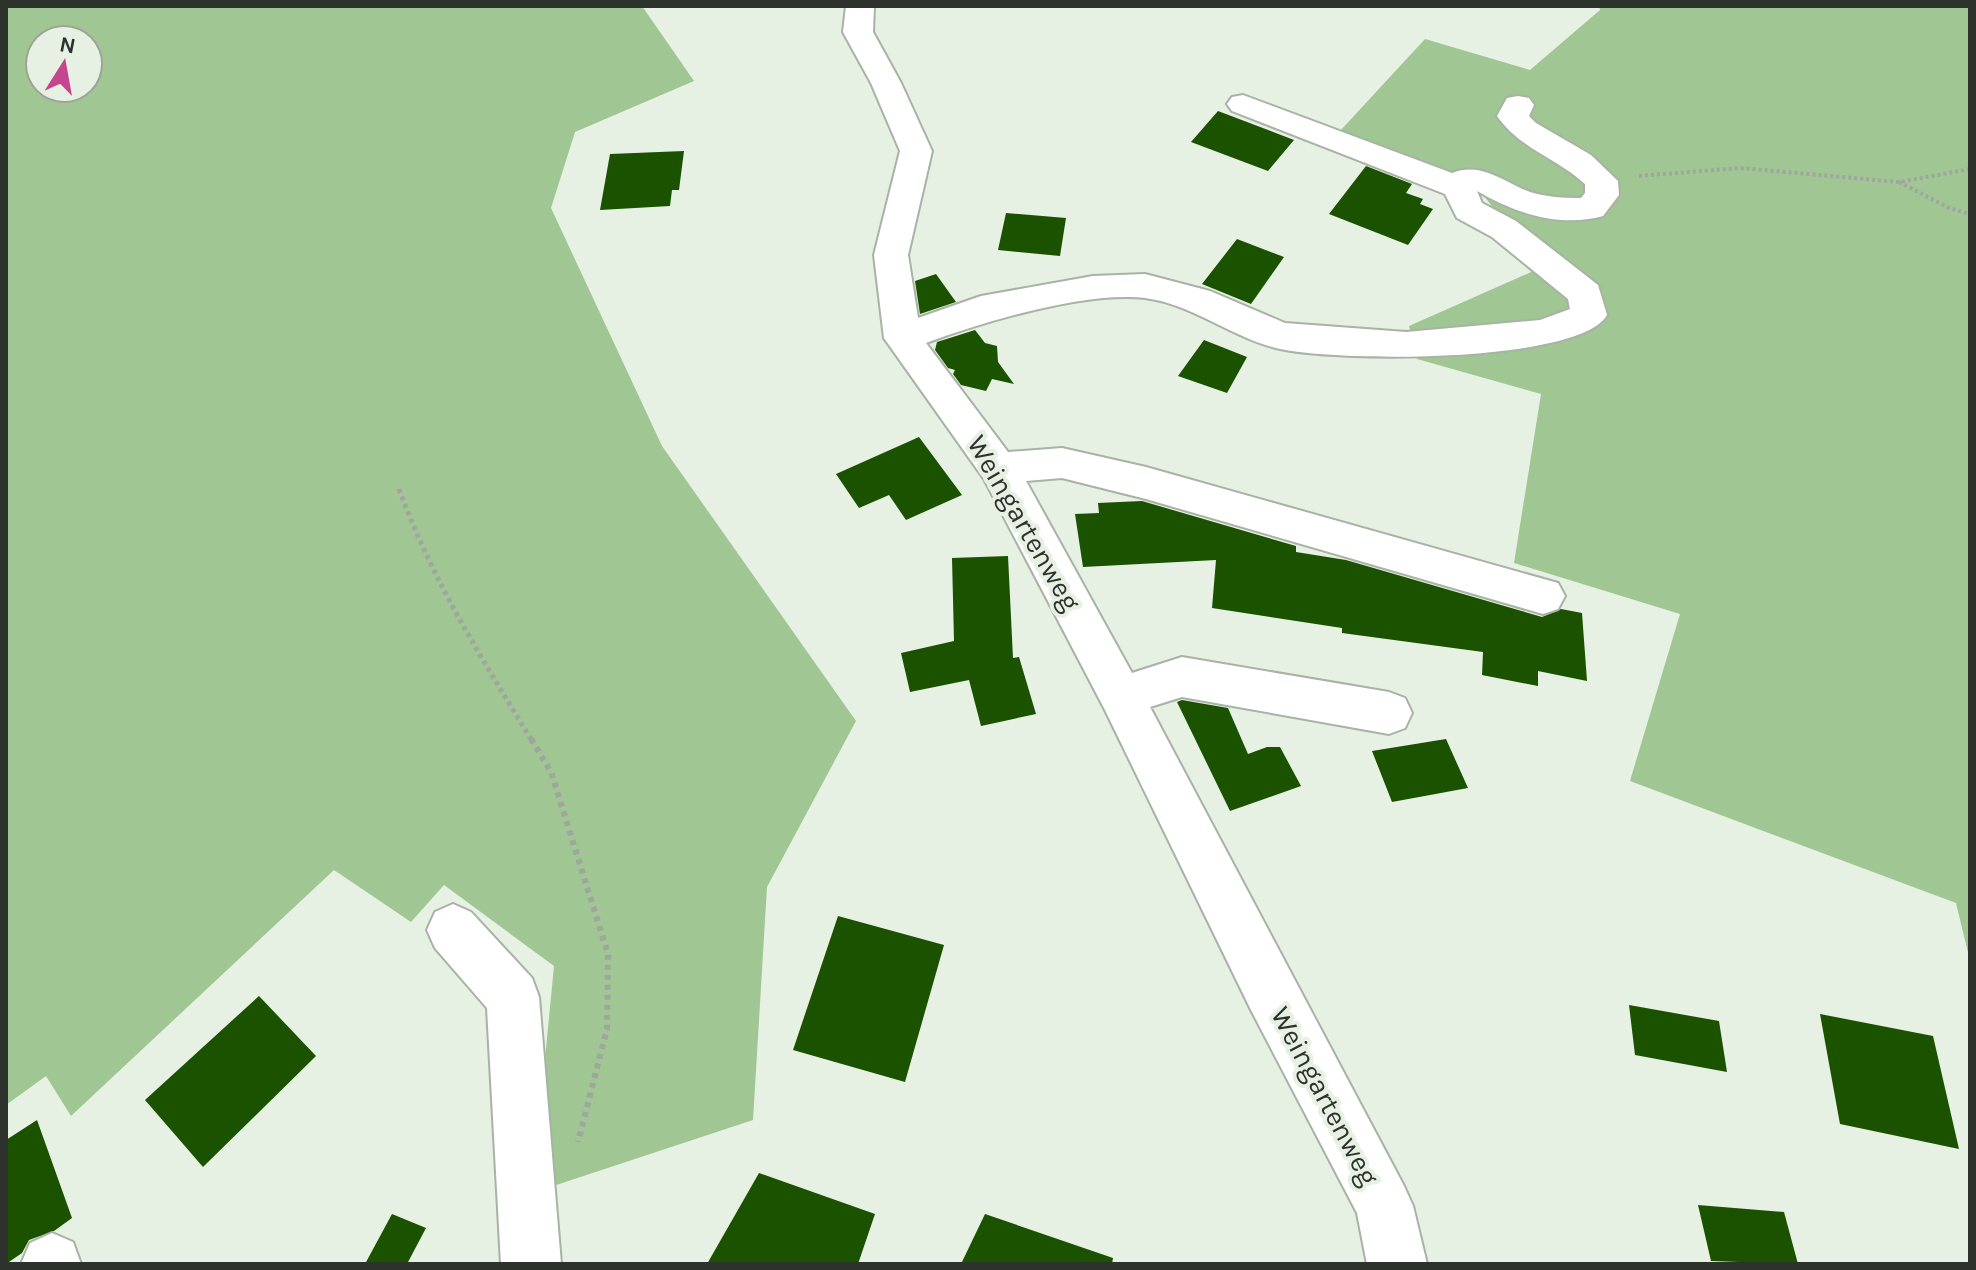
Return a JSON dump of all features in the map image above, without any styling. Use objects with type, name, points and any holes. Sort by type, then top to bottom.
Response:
[{"type":"street","points":[[860,6],[858,32],[886,83],[916,151],[891,255],[902,338],[981,309],[1093,288],[1145,286],[1197,300],[1280,336],[1406,345],[1540,333],[1589,315],[1585,294],[1504,229],[1469,210],[1458,187],[1243,104]]},
{"type":"street","points":[[1458,187],[1464,179],[1485,179],[1511,196],[1565,211],[1591,208],[1602,195],[1602,181],[1574,158],[1537,141],[1519,127],[1513,116],[1518,105]]},
{"type":"street","name":"Weingartenweg","points":[[902,338],[998,468],[1121,696],[1270,991],[1384,1206],[1397,1264]]},
{"type":"street","points":[[998,468],[1062,463],[1146,483],[1543,596]]},
{"type":"street","points":[[1121,696],[1182,677],[1389,713]]},
{"type":"street","points":[[453,930],[513,997],[531,1264]]},
{"type":"path","points":[[1602,181],[1740,168],[1899,182],[1970,169]]},
{"type":"path","points":[[1899,182],[1949,208],[1970,214]]},
{"type":"path","points":[[399,489],[420,546],[444,595],[551,772],[608,954],[607,1029],[578,1143]]},
{"type":"green space","points":[[6,6],[642,6],[694,81],[575,132],[551,208],[662,446],[856,721],[767,887],[753,1120],[532,1193],[554,966],[444,885],[411,922],[334,870],[71,1116],[46,1076],[6,1105]]},
{"type":"green space","points":[[1599,6],[1970,6],[1970,961],[1956,903],[1630,781],[1680,614],[1514,563],[1541,394],[1417,359],[1409,326],[1538,269],[1479,189],[1340,131],[1425,39],[1530,70],[1600,10]]},
{"type":"building","points":[[1218,111],[1294,140],[1268,171],[1191,142]]},
{"type":"building","points":[[684,151],[679,190],[672,190],[670,206],[600,210],[610,154]]},
{"type":"building","points":[[1366,166],[1412,184],[1406,193],[1423,199],[1420,204],[1433,209],[1408,245],[1329,214]]},
{"type":"building","points":[[1006,213],[1066,218],[1060,256],[998,250]]},
{"type":"building","points":[[1237,239],[1284,257],[1251,304],[1202,284]]},
{"type":"building","points":[[936,274],[956,302],[920,314],[915,281]]},
{"type":"building","points":[[975,330],[985,343],[997,346],[998,362],[1014,384],[992,379],[986,391],[961,385],[953,374],[955,370],[948,368],[935,350],[937,342]]},
{"type":"building","points":[[1204,340],[1247,357],[1227,393],[1178,376]]},
{"type":"building","points":[[919,437],[962,495],[906,520],[889,495],[859,508],[836,474]]},
{"type":"building","points":[[1142,501],[1296,546],[1296,552],[1346,560],[1542,617],[1561,609],[1582,613],[1587,681],[1538,671],[1538,686],[1482,675],[1483,652],[1342,633],[1342,628],[1212,608],[1216,560],[1083,567],[1075,514],[1099,513],[1098,503]]},
{"type":"building","points":[[1008,556],[1013,658],[1019,657],[1036,714],[981,726],[969,680],[910,692],[901,653],[954,641],[952,558]]},
{"type":"building","points":[[1182,700],[1228,708],[1248,754],[1267,747],[1280,747],[1301,786],[1230,811],[1177,702]]},
{"type":"building","points":[[1446,739],[1468,788],[1392,802],[1372,751]]},
{"type":"building","points":[[838,916],[944,945],[905,1082],[793,1050]]},
{"type":"building","points":[[259,996],[316,1056],[203,1167],[145,1100]]},
{"type":"building","points":[[1629,1005],[1719,1021],[1727,1072],[1635,1055]]},
{"type":"building","points":[[1820,1014],[1933,1036],[1959,1149],[1840,1124]]},
{"type":"building","points":[[37,1120],[72,1218],[54,1231],[29,1240],[22,1253],[6,1264],[6,1140]]},
{"type":"building","points":[[759,1173],[875,1214],[858,1264],[707,1264]]},
{"type":"building","points":[[1698,1205],[1784,1212],[1798,1264],[1711,1261]]},
{"type":"building","points":[[392,1214],[426,1228],[407,1264],[365,1264]]},
{"type":"building","points":[[985,1214],[1113,1258],[1112,1264],[961,1264]]}]
